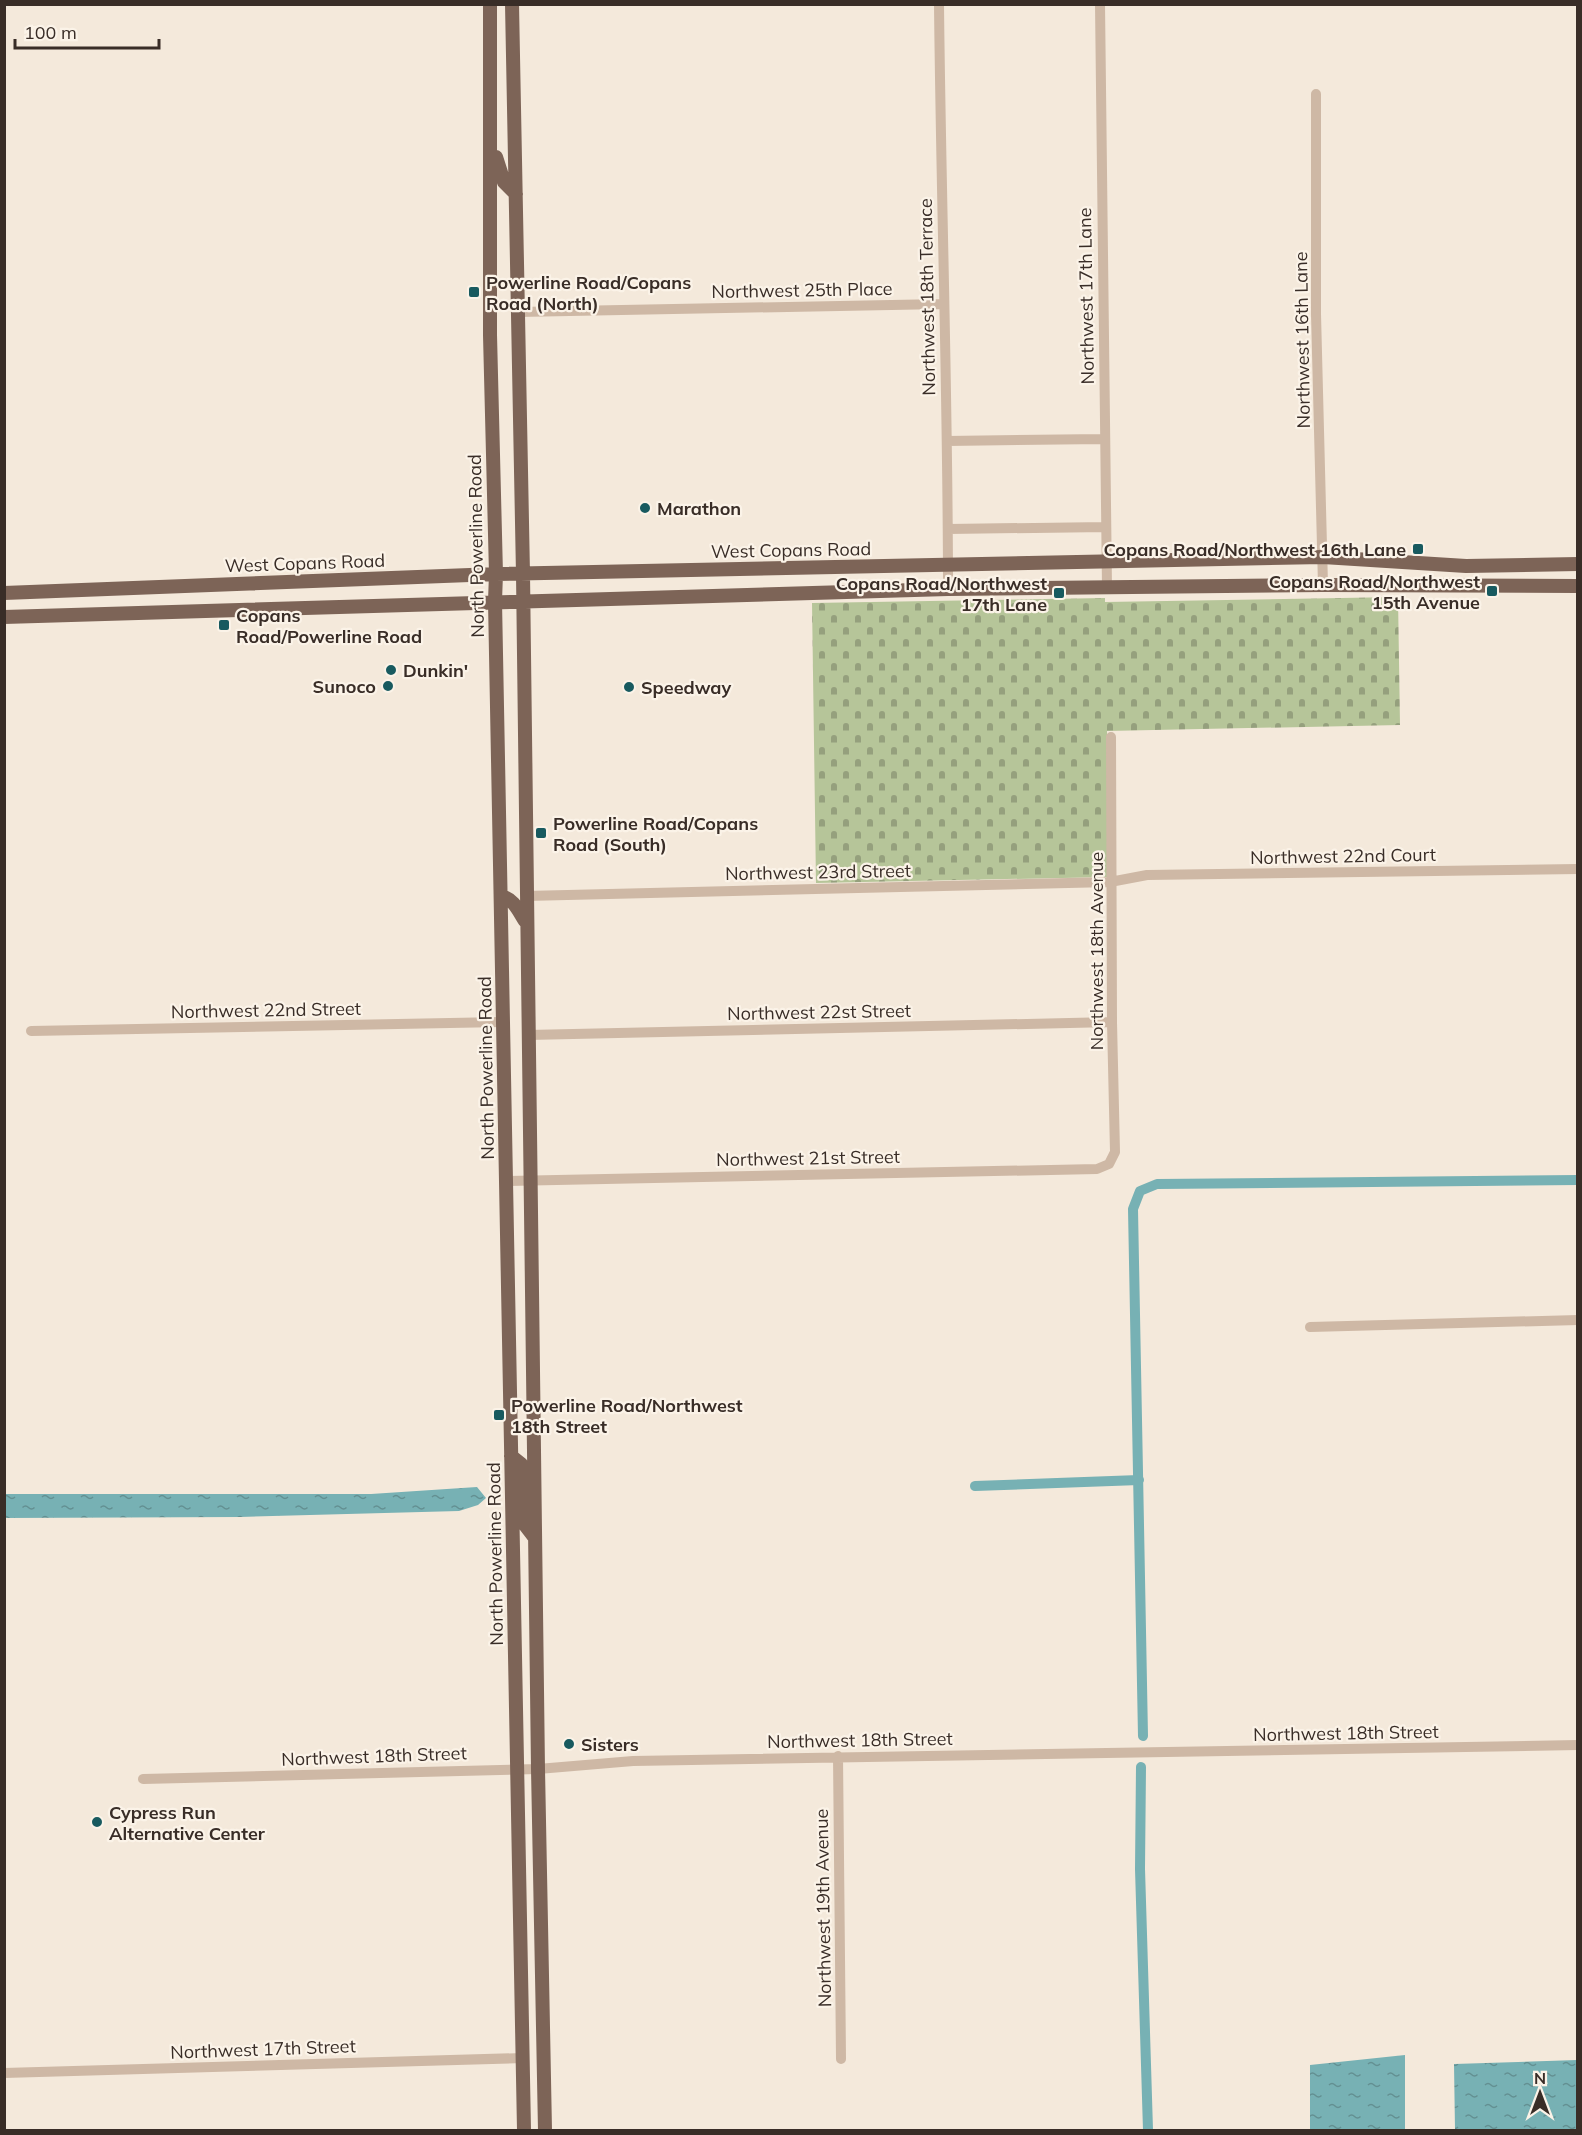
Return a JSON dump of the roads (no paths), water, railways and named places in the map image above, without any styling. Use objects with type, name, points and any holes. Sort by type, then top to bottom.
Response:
[{"type":"main road","name":"North Powerline Road","points":[[490,4],[490,335],[524,2130]]},
{"type":"main road","points":[[512,4],[523,574],[526,923],[545,2130]]},
{"type":"main road","points":[[491,140],[504,182],[516,194]]},
{"type":"main road","name":"West Copans Road","points":[[4,593],[496,574],[1323,557],[1466,566],[1578,564]]},
{"type":"main road","points":[[4,617],[948,589],[1323,585],[1578,586]]},
{"type":"main road","points":[[501,896],[509,898],[514,903],[526,923]]},
{"type":"main road","points":[[511,1456],[522,1464],[524,1470],[525,1525],[535,1538]]},
{"type":"main road","points":[[523,2031],[536,2054],[544,2060]]},
{"type":"main road","points":[[523,2058],[534,2067],[545,2091]]},
{"type":"street","name":"Northwest 18th Terrace","points":[[939,4],[948,589]]},
{"type":"street","name":"Northwest 17th Lane","points":[[1100,4],[1107,587]]},
{"type":"street","name":"Northwest 16th Lane","points":[[1316,94],[1316,314],[1323,585]]},
{"type":"street","name":"Northwest 25th Place","points":[[518,312],[943,304]]},
{"type":"street","points":[[947,441],[1104,439]]},
{"type":"street","points":[[948,529],[1106,527]]},
{"type":"street","name":"Northwest 18th Avenue","points":[[1109,1164],[1115,1152],[1110,882],[1113,860],[1111,737]]},
{"type":"street","name":"Northwest 22nd Court","points":[[1110,882],[1147,875],[1578,869]]},
{"type":"street","name":"Northwest 23rd Street","points":[[526,896],[1110,882]]},
{"type":"street","name":"Northwest 22nd Street","points":[[31,1031],[502,1022]]},
{"type":"street","name":"Northwest 22st Street","points":[[528,1035],[1112,1022]]},
{"type":"street","name":"Northwest 21st Street","points":[[507,1181],[1097,1169],[1109,1164]]},
{"type":"street","points":[[1310,1327],[1578,1320]]},
{"type":"street","name":"Northwest 18th Street","points":[[143,1779],[538,1769],[633,1761],[838,1756],[1578,1745]]},
{"type":"street","name":"Northwest 19th Avenue","points":[[838,1756],[841,2059]]},
{"type":"street","name":"Northwest 17th Street","points":[[4,2073],[523,2058]]},
{"type":"water","points":[[477,1487],[486,1498],[478,1505],[459,1511],[240,1517],[5,1518],[5,1494],[371,1494]]},
{"type":"water","points":[[1405,2055],[1405,2130],[1310,2130],[1310,2065]]},
{"type":"water","points":[[1577,2060],[1577,2130],[1455,2130],[1454,2064]]},
{"type":"waterway","points":[[1143,1736],[1133,1209],[1140,1191],[1157,1184],[1578,1180]]},
{"type":"waterway","points":[[975,1486],[1139,1480]]},
{"type":"waterway","points":[[1141,1767],[1140,1869],[1148,2130]]},
{"type":"place","name":"Powerline Road/Copans Road (North)","points":[[474,292]]},
{"type":"place","name":"Marathon","points":[[645,508]]},
{"type":"place","name":"Copans Road/Northwest 16th Lane","points":[[1418,549]]},
{"type":"place","name":"Copans Road/Northwest 15th Avenue","points":[[1492,591]]},
{"type":"place","name":"Copans Road/Northwest 17th Lane","points":[[1059,593]]},
{"type":"place","name":"Copans Road/Powerline Road","points":[[224,625]]},
{"type":"place","name":"Dunkin'","points":[[391,670]]},
{"type":"place","name":"Sunoco","points":[[388,686]]},
{"type":"place","name":"Speedway","points":[[629,687]]},
{"type":"place","name":"Powerline Road/Copans Road (South)","points":[[541,833]]},
{"type":"place","name":"Powerline Road/Northwest 18th Street","points":[[499,1415]]},
{"type":"place","name":"Sisters","points":[[569,1744]]},
{"type":"place","name":"Cypress Run Alternative Center","points":[[97,1822]]}]
